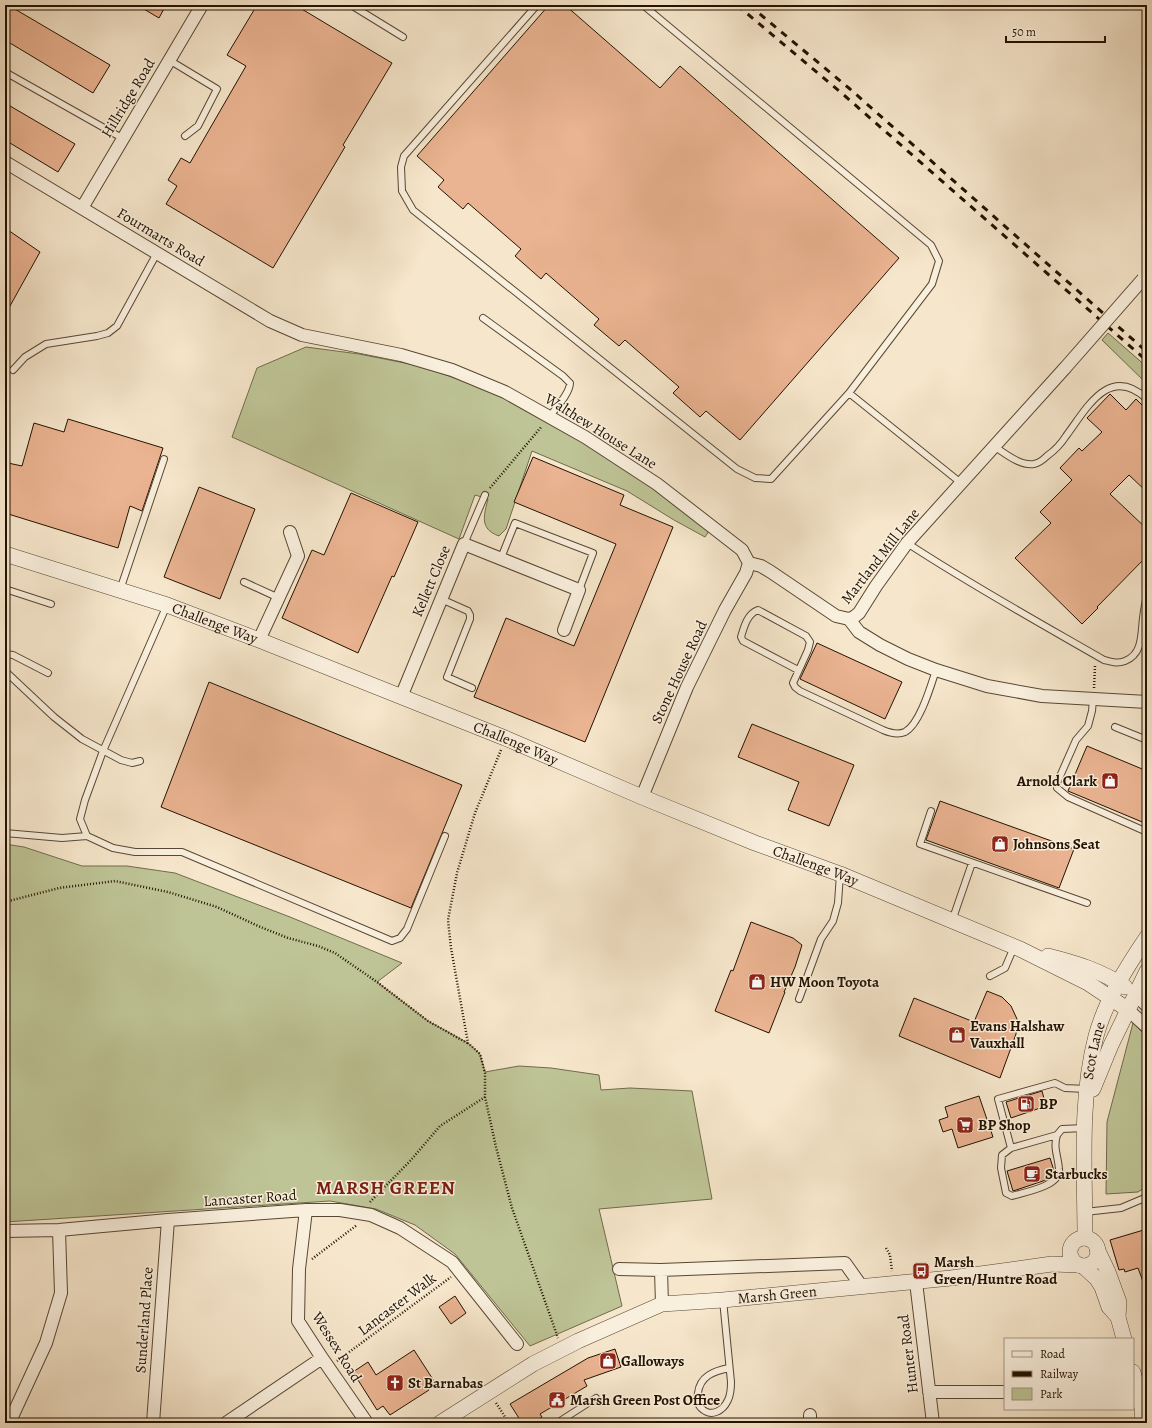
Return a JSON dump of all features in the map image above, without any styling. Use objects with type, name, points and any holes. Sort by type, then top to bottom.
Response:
[{"type":"street","name":"Hillridge Road","points":[[82,208],[202,5]]},
{"type":"street","name":"Fourmarts Road","points":[[5,162],[270,321],[302,335]]},
{"type":"street","name":"Martland Mill Lane","points":[[1145,277],[995,447],[907,543],[876,586],[859,613],[849,619],[858,632],[908,659],[936,670],[988,686],[1042,696],[1147,702]]},
{"type":"street","name":"Walthew House Lane","points":[[302,335],[401,355],[452,370],[505,392],[585,436],[657,484],[742,550],[749,562],[771,572],[836,616],[849,619]]},
{"type":"street","points":[[260,640],[298,556],[290,532]]},
{"type":"street","name":"Kellett Close","points":[[401,697],[464,544],[579,590]]},
{"type":"street","name":"Challenge Way","points":[[5,554],[167,605],[260,640],[506,738],[642,797],[755,843],[840,874],[1017,947],[1088,983],[1110,999]]},
{"type":"street","name":"Stone House Road","points":[[642,797],[686,687],[746,572],[749,562]]},
{"type":"street","points":[[564,630],[579,590]]},
{"type":"street","name":"Scot Lane","points":[[1079,1241],[1085,1212],[1084,1162],[1086,1089],[1096,1037],[1118,982],[1128,964],[1147,937]]},
{"type":"street","name":"Challenge Way","points":[[1017,947],[1079,964],[1118,982]]},
{"type":"street","name":"Scot Lane","points":[[1086,1105],[1111,1045],[1147,971]]},
{"type":"street","points":[[1118,982],[1135,994],[1147,1006]]},
{"type":"street","name":"Scot Lane","points":[[1110,999],[1128,1009]]},
{"type":"street","points":[[1128,1009],[1147,1027]]},
{"type":"street","name":"Lancaster Road","points":[[5,1231],[59,1230],[306,1210],[340,1210],[365,1215],[400,1228],[452,1262],[517,1344]]},
{"type":"street","name":"Wessex Road","points":[[306,1210],[299,1269],[298,1321],[367,1423]]},
{"type":"street","name":"Sunderland Place","points":[[153,1423],[168,1220]]},
{"type":"street","points":[[9,1420],[46,1343],[61,1293],[59,1230]]},
{"type":"street","points":[[1118,1318],[1109,1307],[1098,1279],[1074,1262],[1070,1255],[1070,1251],[1079,1241],[1093,1242],[1108,1272],[1119,1302],[1118,1318],[1124,1338]]},
{"type":"street","name":"Marsh Green","points":[[1032,1266],[1052,1257],[1079,1241]]},
{"type":"street","points":[[1081,1266],[1090,1265],[1095,1260],[1098,1253],[1097,1249]]},
{"type":"street","points":[[619,1269],[661,1270],[845,1263],[862,1287]]},
{"type":"street","name":"Marsh Green","points":[[440,1423],[533,1364],[578,1341],[662,1304],[723,1300],[916,1282],[1052,1264],[1081,1266]]},
{"type":"street","points":[[661,1270],[662,1304]]},
{"type":"street","name":"Hunter Road","points":[[916,1282],[933,1423]]},
{"type":"street","points":[[226,1423],[325,1363]]},
{"type":"street","points":[[1134,1376],[1142,1408],[1143,1423]]},
{"type":"street","points":[[929,1392],[1004,1392]]},
{"type":"lane","points":[[351,5],[403,37]]},
{"type":"lane","points":[[537,5],[404,156],[401,167],[402,191],[413,210],[737,469],[755,478],[771,479],[849,392],[932,284],[939,261],[931,245],[643,5]]},
{"type":"lane","points":[[169,60],[217,89],[198,126],[185,136]]},
{"type":"lane","points":[[5,72],[122,138]]},
{"type":"lane","points":[[13,370],[26,357],[46,344],[97,336],[108,333],[117,326],[157,253]]},
{"type":"lane","points":[[483,318],[563,376],[570,383],[568,392],[550,416]]},
{"type":"lane","points":[[995,447],[1016,460],[1028,464],[1034,464],[1041,461],[1053,451],[1065,438],[1087,407],[1103,392],[1112,387],[1118,386],[1137,390],[1147,400]]},
{"type":"lane","points":[[849,392],[961,483]]},
{"type":"lane","points":[[120,590],[164,459]]},
{"type":"lane","points":[[464,544],[485,495]]},
{"type":"lane","points":[[501,558],[515,523],[593,553],[579,590]]},
{"type":"lane","points":[[907,543],[956,575],[1097,656],[1113,663],[1121,662],[1133,656],[1137,652],[1140,644],[1147,596]]},
{"type":"lane","points":[[244,582],[279,598]]},
{"type":"lane","points":[[5,589],[51,604]]},
{"type":"lane","points":[[441,599],[468,611],[470,615],[470,620],[447,677],[472,688]]},
{"type":"lane","points":[[87,836],[80,819],[85,800],[103,751],[167,605]]},
{"type":"lane","points":[[798,670],[743,641],[741,637],[752,612],[758,610],[806,636],[810,642],[808,650],[793,683],[795,687],[800,691],[894,734],[905,732],[914,723],[922,708],[936,670]]},
{"type":"lane","points":[[5,654],[13,655],[48,673]]},
{"type":"lane","points":[[5,671],[54,717],[82,739],[120,760],[132,763],[140,761]]},
{"type":"lane","points":[[1093,699],[1088,726],[1080,734],[1072,747],[1057,783],[1057,788],[1068,797],[1147,832]]},
{"type":"lane","points":[[1115,727],[1147,740]]},
{"type":"lane","points":[[932,811],[920,844],[1087,903]]},
{"type":"lane","points":[[5,833],[62,838],[87,836],[120,850],[135,852],[182,852],[392,941],[400,938],[407,929],[445,836]]},
{"type":"lane","points":[[952,920],[972,863]]},
{"type":"lane","points":[[799,998],[821,939],[833,921],[838,903],[840,874]]},
{"type":"lane","points":[[990,976],[1005,968],[1017,947]]},
{"type":"lane","points":[[1011,1148],[998,1099],[1055,1083],[1065,1088],[1086,1089]]},
{"type":"lane","points":[[1057,1135],[1030,1144],[1011,1148],[1002,1155],[1001,1168],[1006,1192],[1012,1196],[1046,1186],[1054,1181],[1058,1176],[1059,1170],[1054,1144],[1057,1135],[1062,1129],[1085,1128]]},
{"type":"lane","points":[[1085,1212],[1121,1208],[1147,1197]]},
{"type":"lane","points":[[723,1300],[731,1382],[728,1400],[724,1408],[719,1412],[706,1412],[698,1403],[698,1390],[701,1383],[706,1376],[713,1372],[729,1368]]},
{"type":"lane","points":[[557,1423],[596,1398]]},
{"type":"path","points":[[485,495],[550,416]]},
{"type":"path","points":[[1093,699],[1095,658],[1097,656]]},
{"type":"path","points":[[468,1043],[448,920],[457,873],[476,812],[506,738]]},
{"type":"path","points":[[5,902],[59,888],[115,881],[182,896],[217,907],[288,938],[318,946],[335,953],[377,982],[428,1021],[468,1043],[480,1054],[484,1072],[485,1097],[512,1208],[562,1349]]},
{"type":"path","points":[[299,1269],[365,1215],[440,1126],[485,1097]]},
{"type":"path","points":[[886,1248],[892,1263],[892,1284]]},
{"type":"path","name":"Lancaster Walk","points":[[325,1363],[459,1271]]},
{"type":"path","points":[[488,1392],[509,1423]]},
{"type":"green space","points":[[1108,333],[1147,367],[1147,384],[1102,340]]},
{"type":"green space","points":[[306,347],[359,354],[420,366],[472,384],[524,407],[631,472],[709,531],[705,537],[627,491],[532,451],[506,529],[499,536],[488,530],[484,521],[484,516],[488,499],[475,495],[459,539],[232,437],[257,368]]},
{"type":"green space","points":[[5,844],[24,847],[82,866],[127,866],[175,873],[290,917],[402,963],[377,982],[428,1021],[468,1043],[480,1054],[485,1072],[519,1066],[551,1068],[599,1075],[601,1090],[630,1088],[692,1091],[712,1199],[599,1209],[622,1306],[530,1346],[455,1254],[415,1225],[376,1209],[330,1201],[5,1222]]},
{"type":"green space","points":[[1133,1023],[1147,1037],[1147,1186],[1138,1192],[1106,1194],[1107,1122]]},
{"type":"building","points":[[5,5],[8,5],[110,65],[93,93],[5,40]]},
{"type":"building","points":[[137,5],[166,5],[159,18]]},
{"type":"building","points":[[257,5],[295,5],[392,63],[343,145],[345,147],[273,268],[166,204],[177,186],[168,180],[181,158],[190,163],[246,66],[227,55]]},
{"type":"building","points":[[549,5],[565,5],[660,88],[680,66],[899,258],[740,440],[706,411],[700,417],[673,393],[679,387],[625,340],[619,346],[594,325],[599,319],[546,273],[541,279],[515,256],[521,249],[468,203],[463,209],[438,187],[444,180],[417,156]]},
{"type":"building","points":[[5,103],[75,144],[58,172],[5,140]]},
{"type":"building","points":[[5,228],[40,252],[5,315]]},
{"type":"building","points":[[1110,394],[1126,410],[1136,399],[1147,410],[1147,492],[1129,475],[1110,494],[1147,529],[1147,556],[1082,624],[1015,558],[1051,523],[1040,512],[1072,480],[1060,468],[1079,448],[1082,451],[1102,432],[1087,418]]},
{"type":"building","points":[[68,419],[163,448],[142,511],[130,506],[118,548],[5,513],[5,474],[8,463],[22,466],[34,423],[64,432]]},
{"type":"building","points":[[533,457],[624,495],[620,505],[673,527],[585,742],[474,697],[506,618],[574,646],[616,544],[514,502]]},
{"type":"building","points":[[199,487],[255,509],[220,599],[164,577]]},
{"type":"building","points":[[351,493],[418,522],[358,653],[282,618],[312,550],[324,555]]},
{"type":"building","points":[[817,643],[902,682],[885,719],[800,679]]},
{"type":"building","points":[[209,682],[462,785],[411,908],[161,807]]},
{"type":"building","points":[[752,724],[854,765],[829,826],[788,810],[799,782],[738,757]]},
{"type":"building","name":"Arnold Clark","points":[[1087,746],[1147,771],[1147,824],[1068,791]]},
{"type":"building","name":"Johnsons Seat","points":[[940,801],[1074,849],[1059,888],[926,840]]},
{"type":"building","name":"HW Moon Toyota","points":[[751,922],[793,938],[802,945],[769,1033],[715,1011],[731,970],[733,971]]},
{"type":"building","name":"Evans Halshaw Vauxhall","points":[[987,991],[1002,997],[1011,1006],[1017,1019],[1016,1034],[1000,1078],[899,1036],[914,998],[974,1022]]},
{"type":"building","name":"BP","points":[[1042,1091],[1046,1106],[1011,1118],[1006,1102]]},
{"type":"building","name":"BP Shop","points":[[979,1096],[993,1137],[958,1148],[952,1129],[943,1132],[939,1120],[948,1117],[945,1107]]},
{"type":"building","name":"Starbucks","points":[[1050,1158],[1054,1171],[1051,1177],[1013,1191],[1007,1171]]},
{"type":"building","points":[[1147,1229],[1147,1287],[1145,1287],[1138,1268],[1125,1272],[1124,1269],[1119,1270],[1110,1240]]},
{"type":"building","points":[[455,1296],[466,1313],[451,1324],[439,1307]]},
{"type":"building","points":[[615,1349],[621,1367],[584,1380],[587,1386],[540,1414],[542,1417],[532,1423],[522,1423],[510,1404],[588,1358]]},
{"type":"building","name":"St Barnabas","points":[[414,1350],[434,1381],[426,1386],[429,1390],[390,1415],[383,1406],[377,1410],[353,1372],[368,1362],[376,1375]]},
{"type":"railway","points":[[737,5],[845,96],[1147,361]]},
{"type":"railway","points":[[749,5],[850,89],[1147,352]]},
{"type":"place","name":"Arnold Clark","points":[[1110,781]]},
{"type":"place","name":"Johnsons Seat","points":[[1000,844]]},
{"type":"place","name":"HW Moon Toyota","points":[[757,982]]},
{"type":"place","name":"Evans Halshaw Vauxhall","points":[[957,1035]]},
{"type":"place","name":"BP","points":[[1026,1104]]},
{"type":"place","name":"BP Shop","points":[[965,1125]]},
{"type":"place","name":"Starbucks","points":[[1032,1174]]},
{"type":"place","name":"Marsh Green/Huntre Road","points":[[921,1271]]},
{"type":"place","name":"Galloways","points":[[608,1361]]},
{"type":"place","name":"St Barnabas","points":[[395,1383]]},
{"type":"place","name":"Marsh Green Post Office","points":[[557,1400]]},
{"type":"district","name":"MARSH GREEN","points":[[386,1187]]}]
